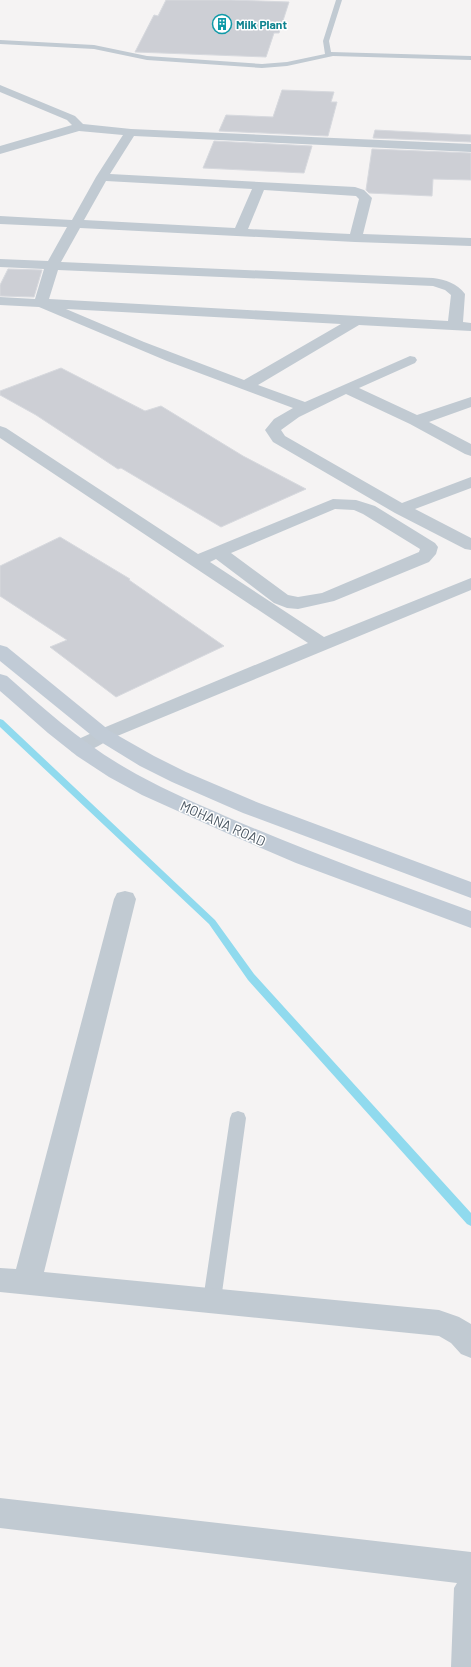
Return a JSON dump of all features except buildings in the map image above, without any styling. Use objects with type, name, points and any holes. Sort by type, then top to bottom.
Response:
[{"type":"street","points":[[0,88],[71,118],[77,123],[78,126]]},
{"type":"street","points":[[0,150],[66,132],[78,126],[131,132],[471,148]]},
{"type":"street","points":[[41,303],[52,266],[102,177],[131,132]]},
{"type":"street","points":[[102,177],[348,190],[360,193],[366,198],[356,238]]},
{"type":"street","points":[[240,232],[260,185]]},
{"type":"street","points":[[0,220],[356,238],[471,242]]},
{"type":"street","points":[[0,263],[433,282],[454,288],[458,294],[455,326]]},
{"type":"street","points":[[0,301],[471,327]]},
{"type":"street","points":[[41,303],[170,358],[305,407]]},
{"type":"street","points":[[245,386],[358,320]]},
{"type":"street","points":[[410,360],[305,407],[274,426],[274,434],[278,439],[402,509],[471,545]]},
{"type":"street","points":[[347,388],[416,421],[471,451]]},
{"type":"street","points":[[416,421],[471,402]]},
{"type":"street","points":[[0,431],[322,644]]},
{"type":"street","points":[[402,509],[471,482]]},
{"type":"street","points":[[197,561],[333,504],[356,505],[369,510],[429,547],[427,554],[422,558],[327,597],[298,603],[287,602],[281,599],[219,553]]},
{"type":"street","points":[[79,747],[322,644],[471,583]]},
{"type":"street","name":"MOHANA ROAD","points":[[0,651],[103,736],[147,761],[210,791],[292,824],[471,890]]},
{"type":"street","name":"MOHANA ROAD","points":[[0,680],[26,704],[79,747],[116,772],[143,786],[227,825],[340,871],[471,920]]},
{"type":"street","points":[[125,899],[14,1281],[439,1323],[451,1326],[467,1338],[471,1345]]},
{"type":"street","points":[[0,1513],[471,1568]]},
{"type":"street","points":[[468,1667],[471,1588]]},
{"type":"lane","points":[[329,54],[326,41],[339,0]]},
{"type":"lane","points":[[0,42],[94,47],[153,58],[262,66],[287,64],[329,54],[471,58]]},
{"type":"lane","points":[[212,1300],[238,1118]]},
{"type":"waterway","points":[[0,722],[212,922],[251,977],[471,1221]]},
{"type":"place","name":"Milk Plant","points":[[222,24]]}]
